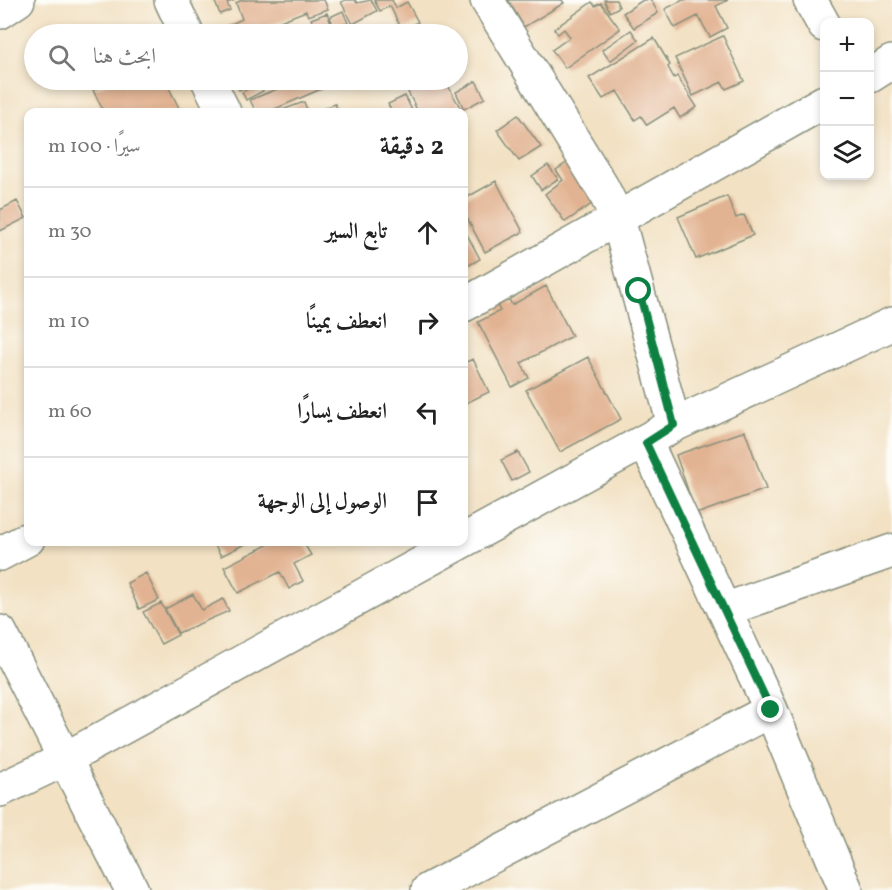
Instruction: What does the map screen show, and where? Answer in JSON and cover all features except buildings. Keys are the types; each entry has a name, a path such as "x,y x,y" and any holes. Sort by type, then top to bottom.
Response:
{"street":[{"path":"0,12 18,0"},
{"path":"171,0 182,24"},
{"path":"487,0 585,159 618,219 674,425"},
{"path":"810,0 821,18"},
{"path":"874,73 892,62"},
{"path":"213,90 222,108"},
{"path":"468,303 820,105"},
{"path":"468,540 646,443 674,425 892,324"},
{"path":"646,443 771,710 846,890"},
{"path":"0,554 24,541"},
{"path":"0,790 65,759 457,546"},
{"path":"724,610 892,551"},
{"path":"0,632 132,890"},
{"path":"428,890 771,710"}],"route":[{"path":"639,291 674,425 646,443 771,710"}]}
